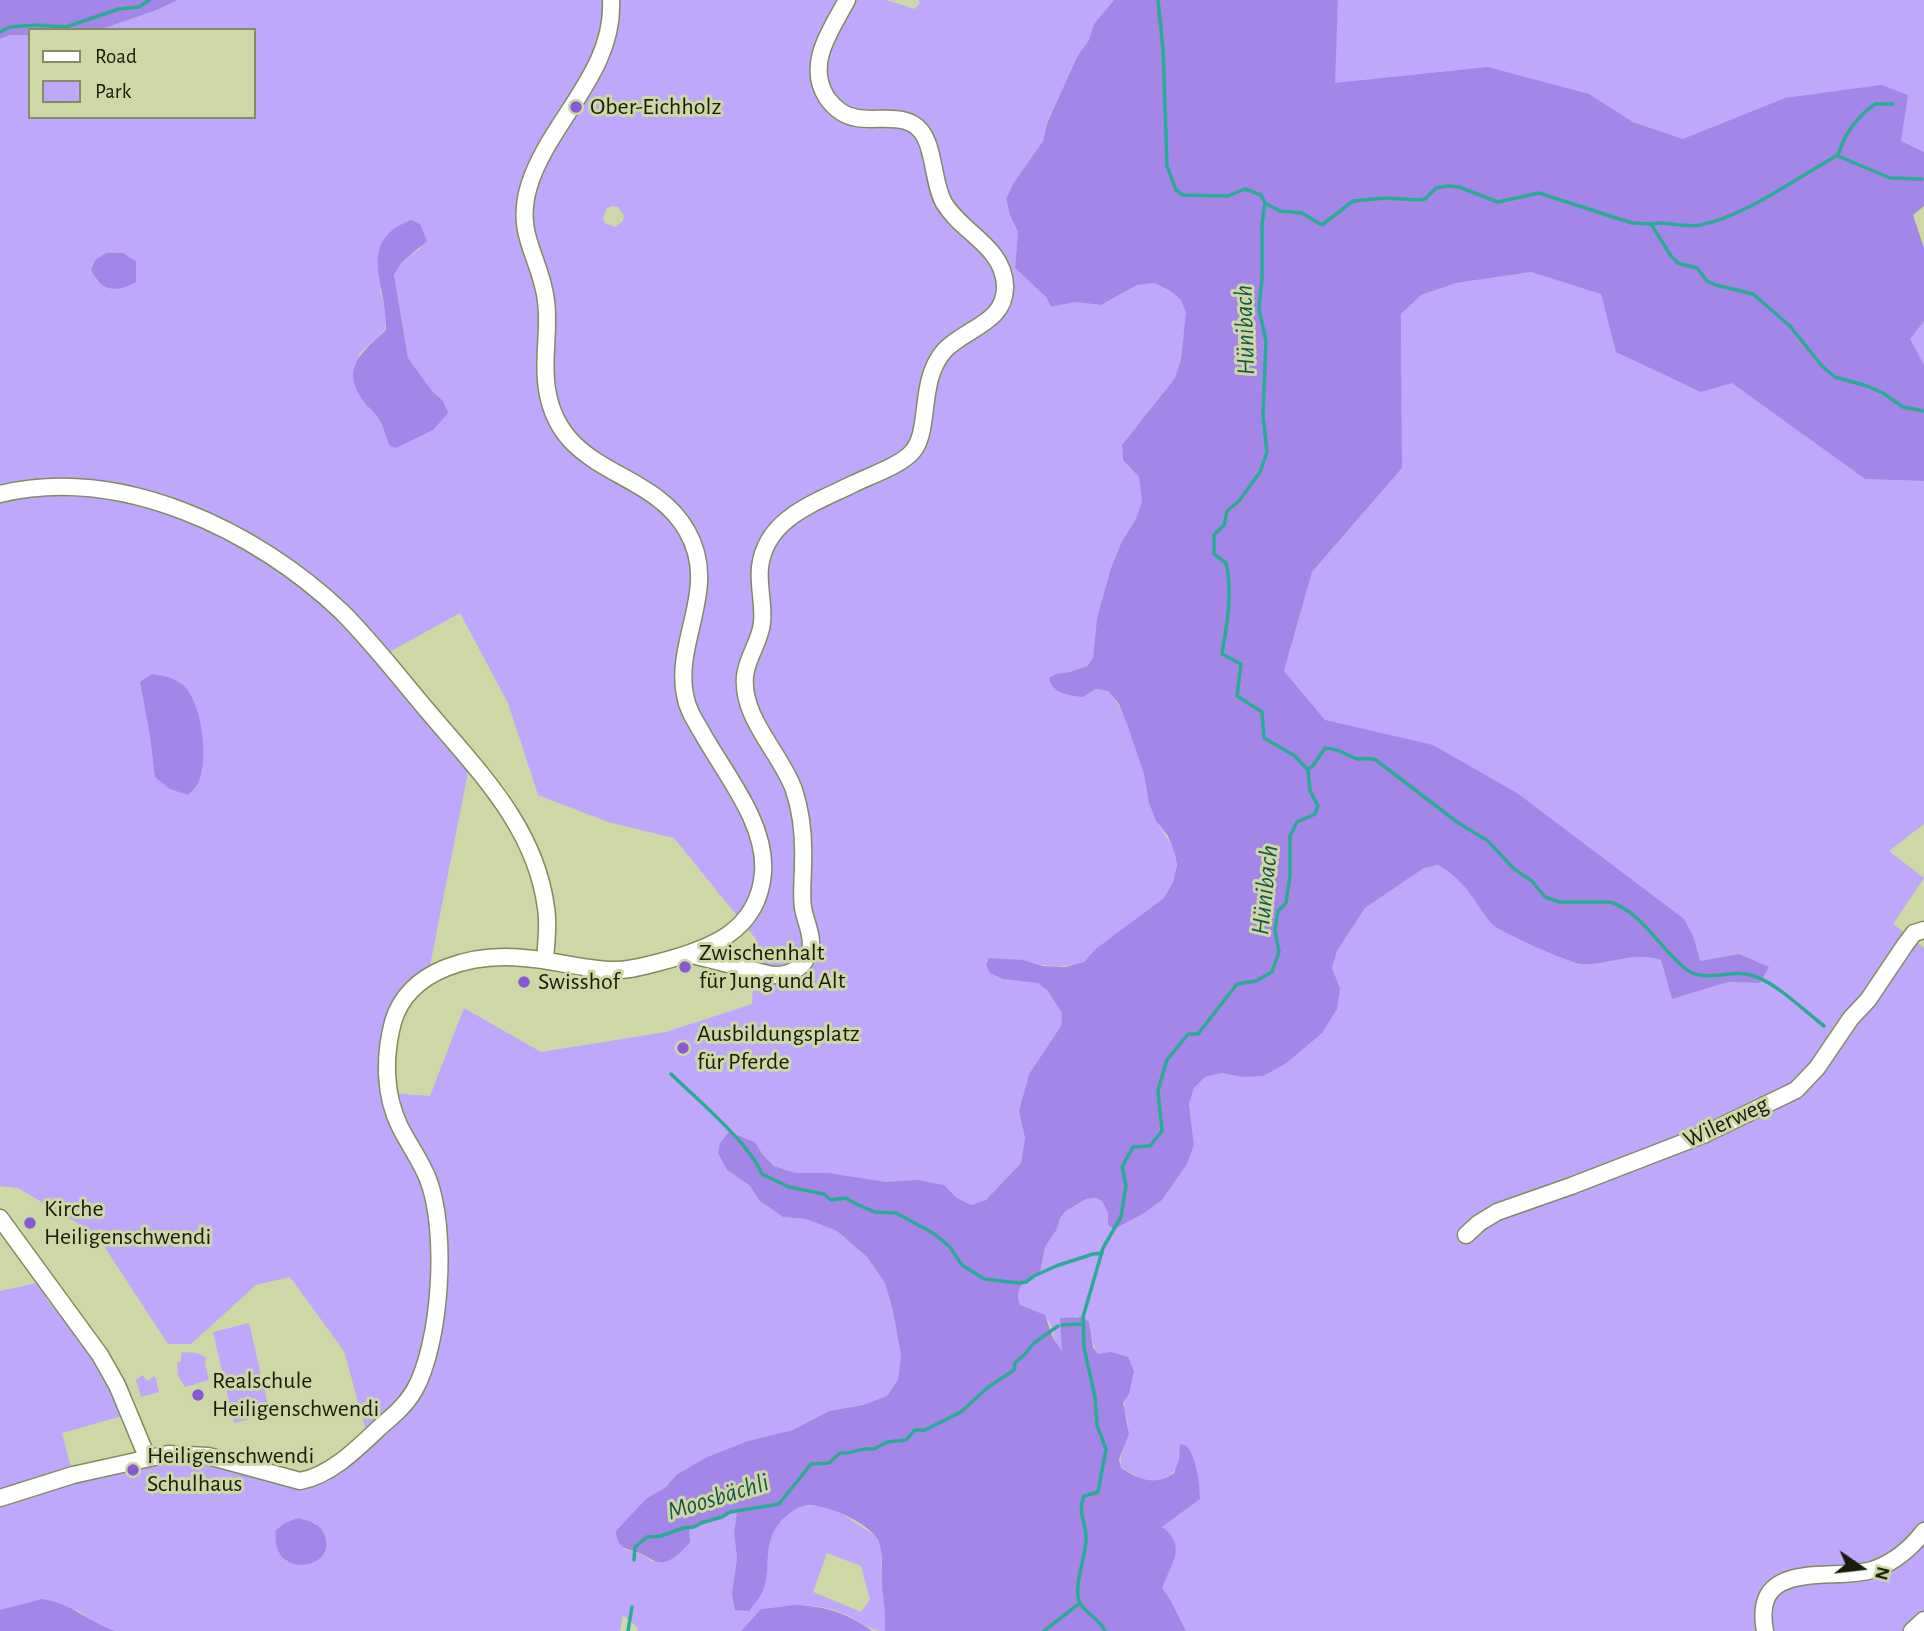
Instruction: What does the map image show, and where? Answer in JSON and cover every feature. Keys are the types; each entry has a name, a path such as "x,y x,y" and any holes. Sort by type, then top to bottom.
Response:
{"street":[{"path":"0,1498 73,1475 168,1454 208,1456 293,1480 313,1479 337,1464 407,1401 425,1366 434,1326 439,1230 436,1206 429,1180 391,1105 387,1064 392,1025 405,996 419,982 440,970 489,958 513,957 626,970 689,954 722,940 739,926 756,899 763,869 761,843 755,826 690,712 684,690 684,668 699,583 696,551 681,522 665,504 577,449 556,420 547,392 545,293 527,244 524,219 526,195 532,177 565,115 603,53 611,24 611,0"},
{"path":"689,954 772,975 793,972 804,962 811,945 803,906 800,815 792,785 757,721 745,684 747,664 762,626 759,581 761,560 773,535 787,518 912,453 919,439 927,388 936,362 953,342 993,317 1000,309 1004,297 1003,274 996,256 958,220 941,196 927,140 922,131 907,121 847,115 840,112 825,94 820,79 819,56 847,0"},
{"path":"0,494 45,487 89,489 137,497 172,508 258,548 284,564 322,595 379,653 517,822 540,875 547,918 545,960"},
{"name":"Wilerweg","path":"1466,1235 1497,1212 1703,1135 1796,1090 1817,1068 1914,933 1924,930"},
{"path":"0,1218 100,1354 117,1385 148,1457"},
{"path":"1765,1631 1763,1615 1767,1599 1772,1590 1784,1580 1803,1575 1849,1574 1873,1569 1897,1557 1924,1531"},
{"path":"1912,1631 1924,1620"}],"green space":[{"path":"178,0 886,0 915,9 920,3 919,0 1114,0 1094,24 1089,40 1077,57 1047,122 1043,141 1013,184 1006,199 1018,232 1015,268 1046,297 1051,307 1075,302 1101,305 1137,285 1154,283 1181,300 1187,313 1181,359 1175,378 1122,445 1123,460 1139,477 1142,501 1136,519 1122,541 1111,568 1097,618 1093,658 1087,666 1056,674 1095,689 1108,691 1121,709 1138,751 1153,815 1175,855 1174,880 1158,905 1100,946 1083,962 1058,966 1023,960 1003,979 1038,982 1047,990 1062,1013 1061,1026 1029,1074 1019,1111 1025,1138 1021,1163 986,1200 971,1205 957,1198 944,1185 918,1181 886,1182 829,1173 795,1173 774,1166 755,1142 729,1132 727,1170 749,1185 760,1201 783,1217 806,1219 837,1231 867,1257 885,1283 901,1355 898,1381 887,1396 863,1405 829,1411 793,1430 748,1441 707,1457 676,1475 666,1487 647,1498 624,1549 644,1555 652,1562 689,1527 737,1511 734,1533 737,1558 732,1594 765,1578 768,1541 778,1524 789,1513 804,1505 822,1506 840,1513 876,1536 881,1549 882,1585 886,1602 885,1631 868,1627 834,1610 803,1606 761,1609 741,1631 637,1631 638,1628 623,1615 620,1631 115,1631 100,1626 77,1610 0,1610 0,1291 46,1281 53,1290 45,1297 70,1329 80,1327 129,1414 62,1433 73,1475 168,1454 300,1481 368,1438 344,1351 290,1277 256,1285 191,1344 168,1344 96,1234 18,1188 0,1186 0,39 10,35 28,35 28,119 256,119 256,28 105,28","holes":["618,207 624,215 623,221 615,227 605,223 603,218 607,208","420,224 421,248 401,263 394,275 408,358 432,391 443,401 388,441 377,415 364,402 359,354 385,330 387,313 380,290","106,253 123,253 136,261 97,282 91,270 95,260","460,613 508,703 538,795 608,822 674,838 756,939 752,1004 666,1032 541,1052 464,1008 430,1096 389,1093 400,1003 428,976 470,762 382,656","313,1522 323,1531 327,1543 315,1562 302,1565 286,1561","827,1553 861,1566 870,1599 861,1612 813,1592"]},
{"path":"1338,0 1924,0 1924,152 1785,98 1684,139 1633,122 1589,94 1334,84"},
{"path":"1531,272 1602,294 1701,392 1732,382 1865,479 1924,481 1924,824 1889,851 1924,878 1893,924 1924,948 1924,1631 1186,1631 1171,1601 1161,1588 1175,1557 1162,1527 1200,1499 1195,1464 1179,1451 1179,1459 1172,1474 1149,1482 1121,1468 1128,1427 1124,1404 1129,1394 1104,1354 1098,1354 1086,1319 1075,1316 1063,1343 1063,1351 1057,1344 1049,1322 1023,1308 1017,1300 1016,1295 1021,1286 1040,1273 1045,1247 1066,1211 1086,1199 1096,1198 1102,1201 1108,1213 1108,1225 1162,1200 1187,1164 1194,1145 1189,1104 1194,1088 1205,1077 1222,1073 1243,1077 1340,988 1332,968 1337,951 1365,908 1424,868 1438,865 1457,878 1498,928 1563,958 1581,964 1640,957 1661,960 1672,999 1728,982 1760,983 1768,967 1739,954 1700,961 1694,938 1432,745 1325,721 1284,671 1312,572 1402,468 1401,314 1421,295 1456,283"},
{"path":"1924,321 1924,365 1909,339"},
{"path":"249,1323 270,1414 234,1423 213,1332"},
{"path":"183,1352 206,1357 209,1380 185,1387 178,1376 177,1363 181,1361"},
{"path":"143,1375 147,1381 155,1376 159,1392 141,1397 136,1380"}],"shaded area":[{"path":"0,0 178,0 105,28 28,28 28,35 10,35 0,39"},
{"path":"1114,0 1338,0 1335,83 1488,67 1589,94 1633,122 1683,139 1785,98 1881,85 1908,95 1901,141 1924,152 1924,206 1913,215 1924,248 1924,321 1910,339 1924,365 1924,481 1865,479 1732,383 1701,392 1616,352 1601,294 1531,272 1456,283 1421,295 1401,314 1402,468 1312,572 1284,671 1325,720 1433,745 1517,793 1684,919 1694,938 1700,961 1739,954 1769,967 1760,983 1728,982 1672,999 1661,960 1640,957 1581,964 1563,958 1497,928 1469,892 1448,871 1438,865 1424,868 1365,908 1337,951 1332,968 1340,988 1337,1009 1322,1033 1285,1064 1263,1076 1243,1077 1222,1073 1205,1077 1194,1088 1189,1104 1194,1145 1187,1164 1162,1200 1114,1229 1108,1225 1108,1213 1102,1201 1096,1198 1086,1199 1066,1211 1045,1247 1040,1273 1025,1281 1019,1289 1020,1305 1045,1315 1053,1338 1062,1351 1060,1318 1083,1317 1089,1322 1093,1347 1098,1354 1111,1352 1128,1357 1134,1371 1129,1394 1123,1403 1129,1434 1119,1459 1121,1468 1140,1478 1160,1480 1174,1473 1180,1444 1187,1446 1193,1458 1200,1499 1162,1527 1170,1534 1176,1548 1173,1563 1162,1588 1186,1631 885,1631 882,1556 878,1540 866,1527 844,1515 811,1505 797,1509 781,1521 771,1539 762,1593 749,1611 735,1610 732,1594 737,1558 734,1533 737,1511 689,1527 690,1542 677,1555 664,1562 624,1548 616,1531 647,1498 666,1487 676,1475 707,1457 748,1441 793,1430 829,1411 863,1405 887,1396 898,1380 901,1355 885,1283 867,1257 837,1231 806,1219 783,1217 760,1201 749,1185 727,1170 718,1153 720,1143 729,1132 755,1142 774,1166 795,1173 829,1173 886,1182 918,1180 944,1185 957,1198 971,1205 986,1200 1021,1163 1025,1138 1019,1111 1029,1074 1061,1026 1062,1013 1047,990 1038,983 1003,979 990,973 986,965 989,958 1065,967 1084,962 1097,948 1164,898 1173,882 1177,865 1175,854 1149,803 1144,774 1119,704 1108,691 1095,689 1083,697 1062,693 1057,691 1049,678 1087,666 1093,658 1097,618 1111,568 1122,541 1136,519 1142,501 1139,477 1123,460 1122,445 1175,378 1181,359 1186,313 1181,300 1154,283 1137,285 1101,305 1075,302 1051,307 1046,297 1015,268 1018,232 1006,199 1013,184 1043,141 1047,123 1077,57 1089,40 1094,24"},
{"path":"411,220 420,224 427,241 401,263 394,275 408,358 432,391 443,401 448,413 433,430 396,448 390,446 376,414 357,391 354,371 362,354 386,330 378,253 383,240 393,229"},
{"path":"106,253 123,253 136,261 136,282 116,289 100,283 91,270 95,260"},
{"path":"152,674 171,678 186,688 192,696 200,720 203,762 198,783 188,795 170,789 155,777 140,682"},
{"path":"298,1518 318,1526 325,1536 326,1548 321,1557 313,1563 292,1563 282,1557 277,1546 276,1530"},
{"path":"42,1599 62,1604 115,1631 0,1631 0,1610"},
{"path":"795,1605 836,1612 854,1619 872,1631 741,1631 761,1609"}],"waterway":[{"path":"0,32 10,27 66,27 119,9 139,7 149,0"},
{"name":"Hünibach","path":"1105,1631 1083,1607 1078,1597 1086,1538 1082,1502 1084,1496 1098,1492 1106,1449 1097,1425 1095,1397 1084,1347 1083,1317 1103,1248 1121,1217 1126,1185 1122,1167 1133,1147 1150,1146 1162,1131 1158,1090 1167,1060 1188,1034 1198,1034 1237,984 1256,981 1272,972 1279,952 1275,930 1278,911 1286,903 1290,875 1290,836 1297,822 1315,814 1318,806 1310,791 1308,770 1295,756 1264,738 1262,712 1237,696 1241,664 1222,654 1229,586 1226,563 1214,554 1214,535 1224,525 1227,511 1239,501 1260,472 1267,452 1263,416 1266,341 1259,309 1265,203 1261,195 1245,189 1228,196 1183,195 1176,190 1167,166 1163,49 1158,0"},
{"path":"1651,224 1700,225 1735,214 1838,155 1844,140 1862,115 1875,104 1893,104"},
{"path":"1838,156 1890,178 1922,179"},
{"path":"1265,203 1280,211 1302,213 1322,225 1353,201 1386,198 1419,200 1425,199 1436,188 1448,186 1459,187 1498,202 1539,193 1632,223 1651,224 1678,263 1697,268 1707,281 1716,285 1753,294 1790,326 1822,366 1835,377 1883,393 1903,407 1924,411"},
{"path":"1307,769 1312,767 1325,748 1358,759 1376,760 1457,822 1488,841 1514,869 1532,881 1545,897 1559,902 1610,902 1621,907 1641,922 1686,969 1710,976 1754,976 1781,991 1824,1026"},
{"path":"671,1074 735,1136 762,1174 789,1187 824,1194 831,1200 846,1198 875,1212 896,1213 933,1233 949,1246 962,1265 984,1279 1026,1282 1056,1266 1102,1253"},
{"name":"Moosbächli","path":"1062,1325 1083,1324"},
{"name":"Moosbächli","path":"634,1560 635,1547 647,1537 694,1527 730,1512 779,1504 811,1464 829,1463 840,1453 874,1449 887,1442 906,1440 915,1430 925,1430 961,1412 987,1388 1014,1370 1015,1363 1034,1343 1058,1326"},
{"path":"1044,1631 1080,1603"},
{"name":"Moosbächli","path":"628,1631 632,1607"}],"place":[{"name":"Ober-Eichholz","path":"576,107"},
{"name":"Zwischenhalt für Jung und Alt","path":"685,967"},
{"name":"Swisshof","path":"524,982"},
{"name":"Ausbildungsplatz für Pferde","path":"683,1048"},
{"name":"Kirche Heiligenschwendi","path":"30,1223"},
{"name":"Realschule Heiligenschwendi","path":"198,1395"},
{"name":"Heiligenschwendi Schulhaus","path":"133,1470"}]}
